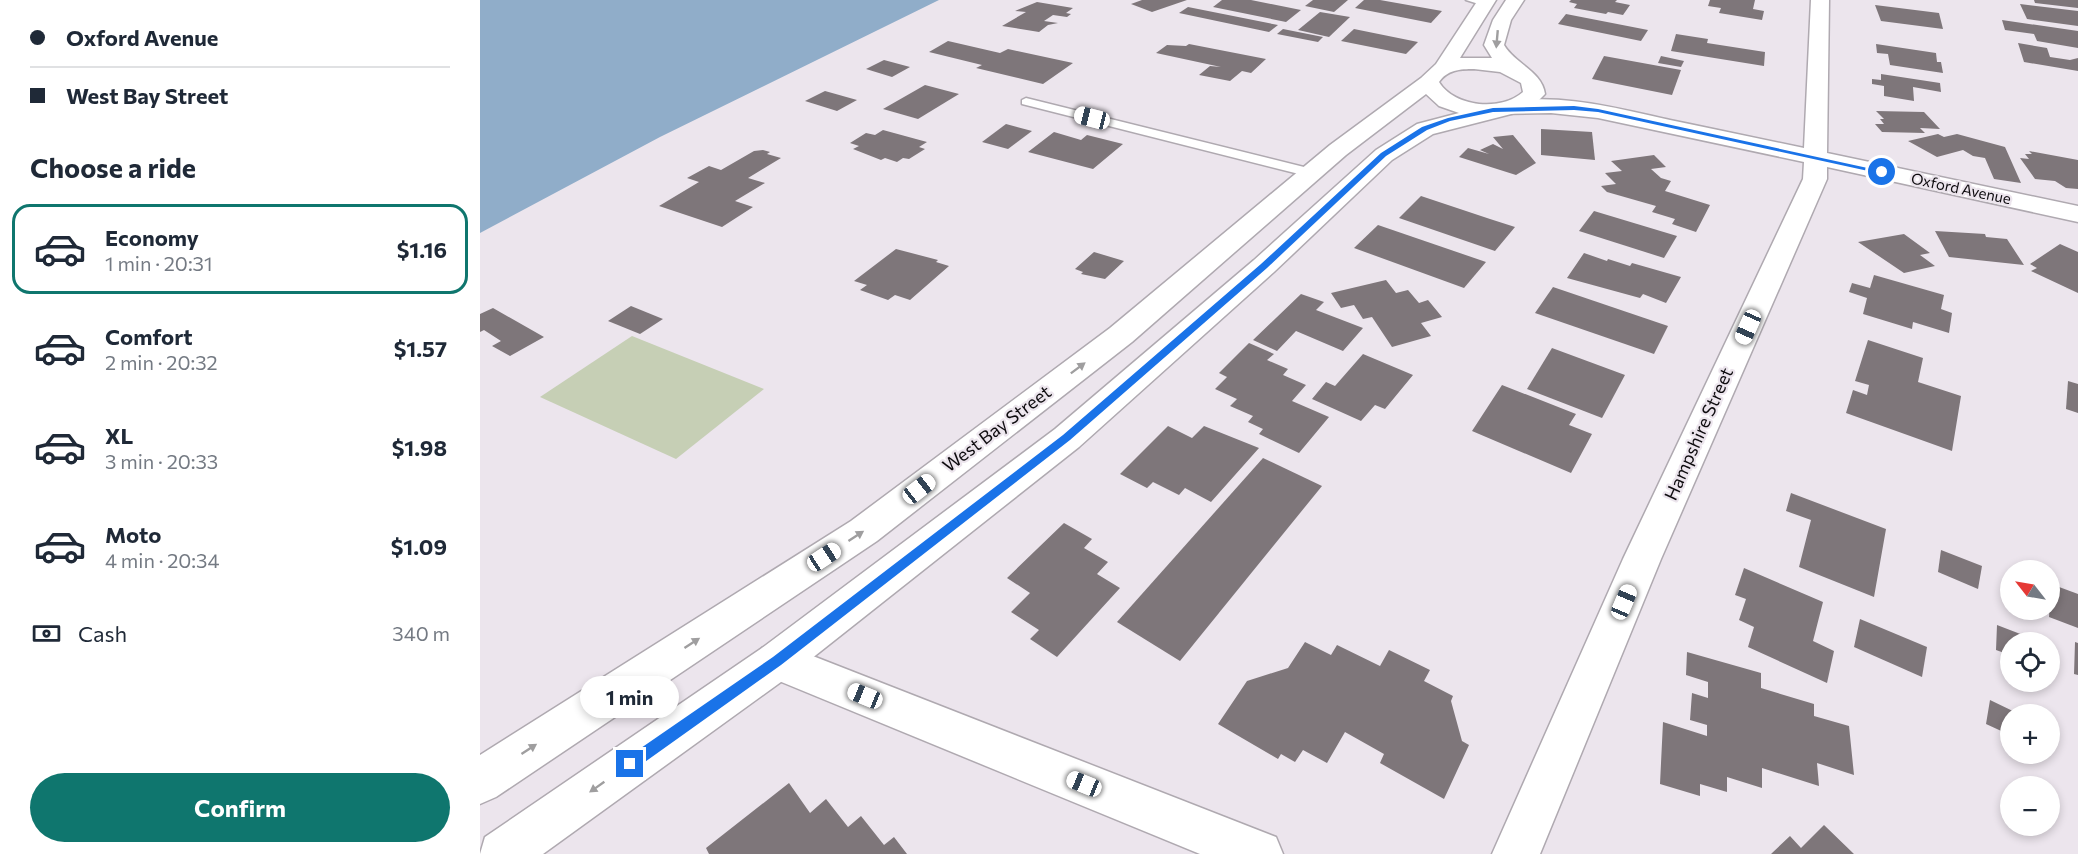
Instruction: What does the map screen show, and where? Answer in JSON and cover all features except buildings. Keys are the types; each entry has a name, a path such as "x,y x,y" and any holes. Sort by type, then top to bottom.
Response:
{"main road":[{"path":"502,854 777,661 1067,438 1264,266 1384,155 1410,136 1437,123 1522,104 1532,97 1534,88 1525,75 1502,59 1494,45 1499,26 1515,0"},
{"name":"Hampshire Street","path":"1516,854 1642,560 1815,179 1820,0"},
{"name":"West Bay Street","path":"480,781 864,531 1121,335 1311,173 1436,75 1481,1"},
{"path":"1499,109 1452,103 1437,95 1436,75 1479,63 1503,66 1525,75"},
{"name":"Oxford Avenue","path":"1525,75 1558,96 1598,111"},
{"name":"Oxford Avenue","path":"1499,109 1551,107 1598,111 2078,214"},
{"path":"777,661 1259,854"}],"lane":[{"path":"1026,102 1311,173"}],"green space":[{"path":"632,336 764,389 676,459 540,397"}],"water":[{"path":"480,0 939,0 660,137 480,233"}],"route":[{"path":"630,764 777,661 1067,438 1264,266 1384,155 1410,136 1437,123 1493,110 1528,107 1574,108 1598,111 1882,172"}]}
